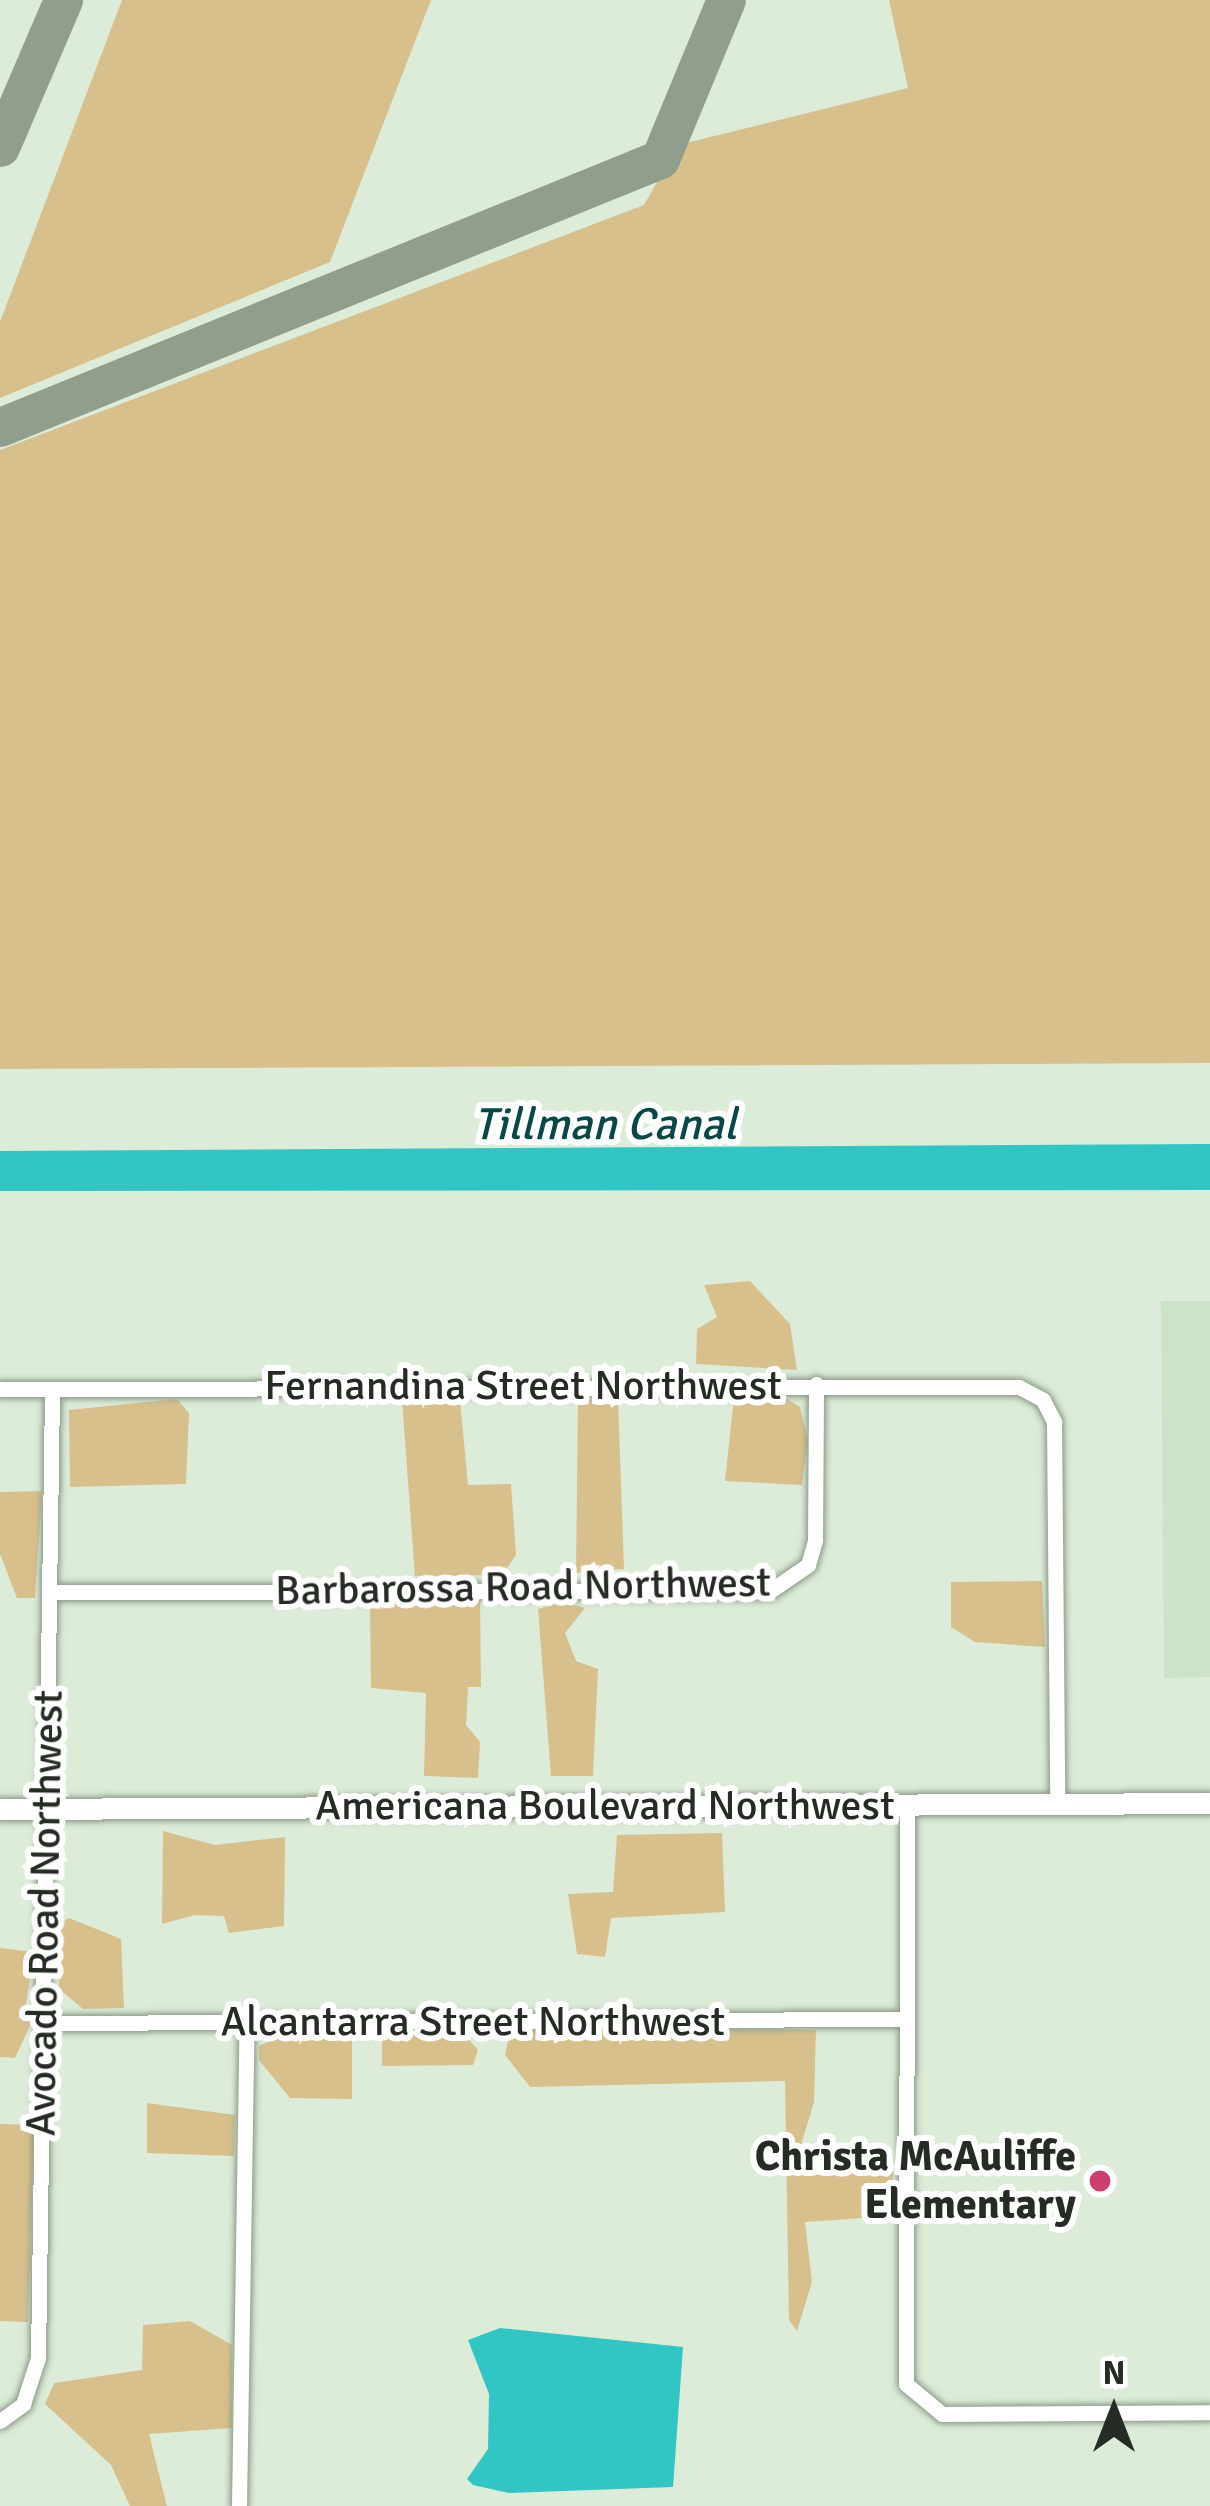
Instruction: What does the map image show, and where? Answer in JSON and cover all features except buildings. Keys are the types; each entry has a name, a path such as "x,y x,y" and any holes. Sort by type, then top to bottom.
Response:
{"street":[{"name":"Barbarossa Road Northwest","path":"50,1592 770,1591 808,1565 815,1540 816,1384"},
{"name":"Fernandina Street Northwest","path":"0,1389 994,1384 1043,1400 1054,1422 1057,1803"},
{"name":"Avocado Road Northwest","path":"0,2421 23,2404 38,2358 52,1389"},
{"name":"Americana Boulevard Northwest","path":"0,1809 1210,1803"},
{"path":"907,1804 901,2360 918,2403 942,2414 1210,2413"},
{"name":"Alcantarra Street Northwest","path":"42,2024 905,2019"},
{"path":"239,2506 247,2023"}],"shaded area":[{"path":"122,0 431,0 330,262 0,398 0,322"},
{"path":"889,0 1210,0 1210,1063 0,1069 0,450 644,205 678,145 908,88"},
{"path":"750,1281 790,1324 797,1370 696,1364 697,1329 717,1317 704,1285"},
{"path":"1161,1301 1210,1301 1210,1677 1164,1678"},
{"path":"734,1397 784,1397 800,1407 808,1440 802,1485 725,1481"},
{"path":"177,1399 189,1413 186,1484 70,1487 69,1410"},
{"path":"578,1399 618,1400 624,1569 576,1573"},
{"path":"402,1400 460,1400 468,1485 511,1484 516,1555 502,1575 415,1576"},
{"path":"42,1491 35,1598 17,1598 0,1554 0,1492"},
{"path":"1042,1581 1045,1647 975,1642 951,1627 951,1582"},
{"path":"410,1599 480,1600 481,1687 468,1687 466,1725 480,1742 478,1778 424,1776 426,1693 371,1688 370,1607"},
{"path":"564,1602 585,1608 565,1633 576,1661 598,1669 593,1776 551,1776 538,1609"},
{"path":"163,1831 215,1845 285,1837 284,1926 229,1933 224,1916 195,1915 162,1924"},
{"path":"722,1833 725,1912 611,1918 605,1957 577,1954 568,1894 613,1892 617,1835"},
{"path":"69,1918 121,1939 124,2008 83,2009 59,1989 58,1924"},
{"path":"0,1948 34,1952 26,2005 34,2017 15,2058 0,2057"},
{"path":"511,2028 816,2030 814,2102 797,2158 893,2167 892,2216 805,2222 812,2282 797,2331 789,2320 785,2081 530,2087 505,2055"},
{"path":"392,2032 463,2033 478,2050 473,2065 382,2066 382,2037"},
{"path":"352,2036 352,2099 290,2098 259,2060 259,2046 276,2038"},
{"path":"147,2103 235,2115 234,2156 147,2153"},
{"path":"0,2124 34,2125 28,2322 0,2321"},
{"path":"190,2321 232,2345 232,2428 149,2434 167,2506 130,2506 111,2465 45,2404 54,2383 142,2370 143,2325"}],"water":[{"path":"1210,1144 1210,1190 0,1191 0,1151"},
{"path":"500,2328 683,2347 673,2487 509,2493 473,2485 467,2479 488,2449 489,2394 468,2340"}],"taxiway":[{"path":"0,147 63,0"},
{"path":"0,427 660,159 726,0"}],"place":[{"name":"Christa McAuliffe Elementary","path":"1100,2181"}],"water label":[{"name":"Tillman Canal","path":"605,1125"}]}
